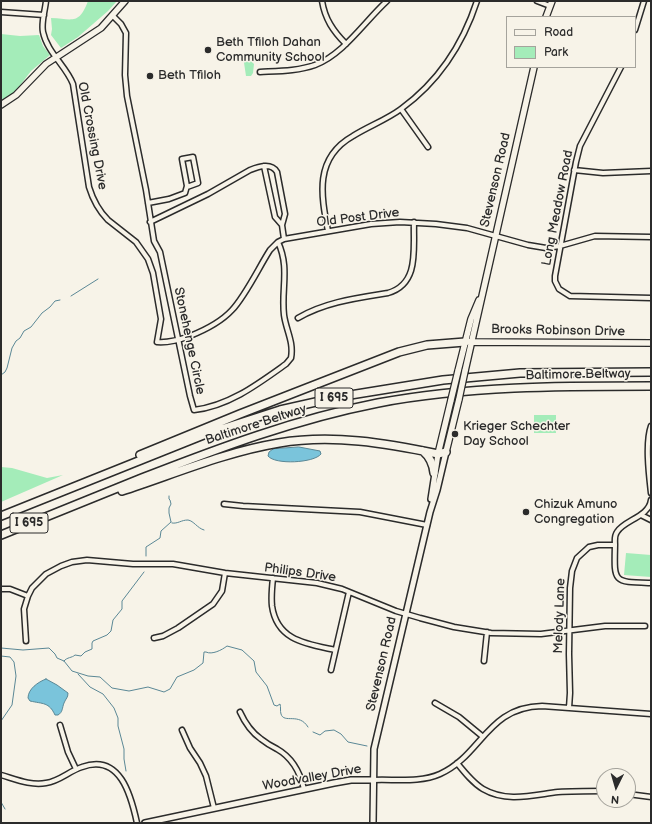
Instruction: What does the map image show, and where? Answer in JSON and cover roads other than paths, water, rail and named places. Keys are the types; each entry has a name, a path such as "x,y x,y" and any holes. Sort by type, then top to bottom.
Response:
{"highway":[{"path":"33,503 41,497 167,444 380,359 427,345 468,342"},
{"name":"Baltimore Beltway","path":"1,516 206,434 280,410 338,397 443,380 512,374 651,372"},
{"name":"Baltimore Beltway","path":"1,535 210,451 313,419 378,403 472,390 521,387 651,386"},
{"path":"57,512 201,464 279,443 316,440 353,440 389,444 438,454 446,452"},
{"path":"422,451 430,458 433,464 434,473"}],"main road":[{"path":"1,105 12,98 41,68 98,30 113,16 125,1"},
{"path":"546,16 551,3"},
{"name":"Stevenson Road","path":"446,452 465,370 471,318 481,298 534,68"},
{"name":"Stevenson Road","path":"438,454 458,371 468,342"},
{"name":"Brooks Robinson Drive","path":"468,342 651,343"}],"street":[{"name":"Old Crossing Drive","path":"46,1 44,34 47,43 67,72 73,84 90,187 94,202 108,220 141,248 151,265 161,318 157,342"},
{"path":"322,1 328,22 346,44"},
{"path":"260,72 301,69 316,65 328,59 346,44 387,1"},
{"path":"328,231 322,197 322,188 324,173 330,159 347,139 378,123 401,108 426,88 447,63 466,31 477,1"},
{"path":"537,1 551,3"},
{"path":"636,27 644,1"},
{"path":"1,12 44,15"},
{"name":"Stonehenge Circle","path":"113,16 121,24 126,33 126,86 148,203 150,222 154,241 160,252 194,410 208,408 239,395 289,362 292,347 284,316 285,266 284,257 278,242"},
{"name":"Long Meadow Road","path":"620,68 580,146 554,276 559,289 566,295 575,297 651,298"},
{"path":"401,108 428,147"},
{"path":"148,203 168,199 184,193 187,187 182,159 193,157 198,183 187,187"},
{"path":"150,222 208,194 243,173 264,166 271,166 277,172 285,214 282,225 284,239"},
{"path":"264,166 275,217 278,223 282,225"},
{"path":"574,170 594,173 651,171"},
{"path":"298,318 325,305 344,300 388,293 403,286 409,277 413,266 414,222"},
{"name":"Old Post Drive","path":"157,342 166,343 178,340 208,328 221,320 232,310 242,297 270,250 278,242 284,239 371,224 414,222 459,227 537,247 560,246 595,236 651,237"},
{"path":"651,426 649,431 649,453 651,493"},
{"name":"Stevenson Road","path":"373,823 374,749 405,614 446,452"},
{"name":"Stevenson Road","path":"430,512 434,473 438,454"},
{"path":"651,500 648,508 618,531 615,536 614,569 620,580 628,582 651,583"},
{"path":"224,504 360,512 427,525"},
{"path":"640,515 651,520"},
{"name":"Melody Lane","path":"569,708 569,632 572,571 577,558 585,550 594,545 615,545"},
{"name":"Philips Drive","path":"26,641 24,609 32,588 46,574 66,564 79,561 140,565 173,564 225,573 317,583 349,592 405,614 454,627 487,632 531,635 569,632 605,626 645,626"},
{"path":"154,638 163,636 178,628 213,604 222,591 225,573"},
{"path":"273,578 272,605 276,619 282,629 297,641 335,650"},
{"path":"1,589 10,589 28,596"},
{"path":"331,670 349,592"},
{"path":"484,662 487,632"},
{"path":"435,703 459,717 482,736"},
{"name":"Woodvalley Drive","path":"145,823 343,782 428,778 440,774 458,764 482,736 499,720 520,709 535,706 651,714"},
{"path":"240,712 246,724 255,734 283,753 290,760 299,773 304,789"},
{"path":"60,724 68,752 76,769"},
{"path":"182,730 190,748 200,763 206,776 214,808"},
{"path":"458,764 476,784 499,796 522,797 570,791 596,791"},
{"path":"1,775 40,784 53,782 76,769 89,765 98,765 108,768 119,775 127,788 131,797 137,823"},
{"path":"636,795 651,797"}],"water":[{"path":"299,447 320,451 321,454 311,459 294,462 278,461 268,456 269,452 273,449"},
{"path":"46,679 68,693 62,711 58,715 55,715 48,706 42,703 30,701 28,698 28,695 34,686"}],"waterway":[{"path":"71,296 98,279"},
{"path":"1,375 7,368 12,348 16,341 20,338 24,331 31,327 42,313 55,301 60,300"},
{"path":"169,496 171,504 169,508 171,522"},
{"path":"172,523 188,520 204,530"},
{"path":"146,556 146,547 160,538 161,531 171,522"},
{"path":"64,661 75,655 81,656 85,652 92,649 93,641 107,635 111,631 113,620 122,609 122,601 144,572"},
{"path":"1,648 23,650 49,648 57,658 64,661 72,671 88,676 100,677 112,688 129,691 148,687 164,692 170,689 177,677 194,670 203,663 204,652 214,652 227,646 242,650 254,661 256,672 267,686 274,705 277,706 280,704 283,717 300,720 308,727"},
{"path":"1,656 10,657 14,662 16,676 12,705 1,721"},
{"path":"78,674 90,687 103,694 114,708 118,718 118,726 124,749 126,771"},
{"path":"313,732 320,735 325,731 334,730 341,734 348,742 367,746"},
{"path":"1,802 5,809"}],"place":[{"name":"Beth Tfiloh Dahan Community School","path":"208,50"},
{"name":"Beth Tfiloh","path":"150,76"},
{"name":"Krieger Schechter Day School","path":"455,434"},
{"name":"Chizuk Amuno Congregation","path":"526,512"}]}
